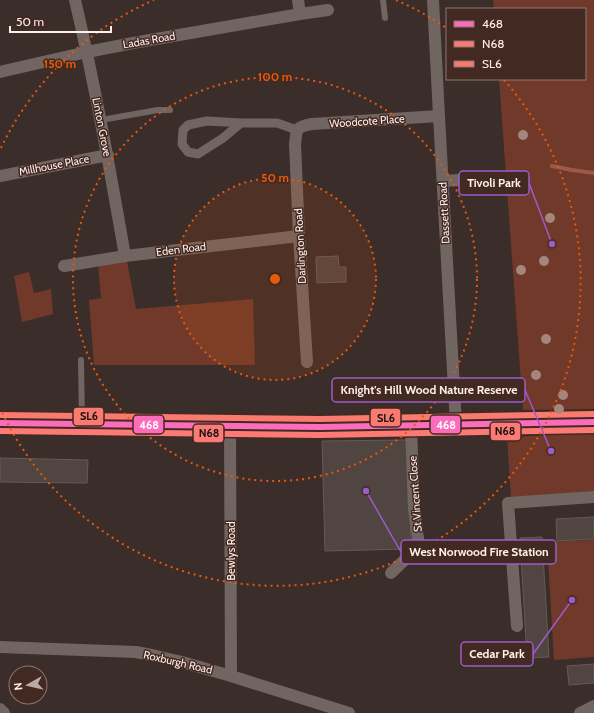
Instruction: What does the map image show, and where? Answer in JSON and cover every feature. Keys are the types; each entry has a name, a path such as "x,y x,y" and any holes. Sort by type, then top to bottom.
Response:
{"main road":[{"path":"0,423 320,427 594,422"}],"street":[{"name":"Linton Grove","path":"75,0 108,155 125,256"},
{"path":"298,0 300,14"},
{"name":"Dassett Road","path":"433,0 456,425"},
{"name":"Ladas Road","path":"0,72 133,43 328,10"},
{"name":"Woodcote Place","path":"297,130 301,126 312,124 439,116"},
{"path":"241,123 223,138 198,154 188,152 182,144 183,130 188,125 207,121 277,123 297,130"},
{"name":"Darlington Road","path":"297,130 295,144 307,362"},
{"name":"Millhouse Place","path":"0,176 108,155"},
{"path":"443,181 492,178"},
{"name":"Eden Road","path":"64,266 125,256 299,236"},
{"name":"Bewlys Road","path":"230,425 231,676"},
{"name":"St Vincent Close","path":"391,573 419,546 414,509 411,426"},
{"path":"517,626 508,503 594,497"},
{"name":"Roxburgh Road","path":"0,647 136,652 182,662 231,676 349,713"},
{"path":"580,713 594,706"},
{"path":"0,709 4,713"}],"lane":[{"path":"383,0 385,18"},
{"path":"101,120 158,110 170,110"},
{"path":"81,360 82,424"}],"shaded area":[{"path":"493,0 594,0 594,409 523,410 499,80 586,80 586,8 494,8"},
{"path":"127,261 136,309 253,299 255,365 94,365 89,300 101,298 98,264"},
{"path":"29,272 34,293 51,289 53,314 22,322 14,276"},
{"path":"594,433 594,491 511,498 507,437"},
{"path":"594,540 594,657 554,660 547,542"}],"building":[{"path":"338,256 339,267 346,267 346,282 317,283 316,257"},
{"path":"407,440 411,541 406,549 325,551 322,441"},
{"path":"0,458 88,460 87,483 0,482"},
{"path":"594,517 594,539 557,541 556,519"},
{"path":"542,537 549,657 527,658 520,538"},
{"path":"594,664 594,683 569,685 567,666"}],"waterway":[{"path":"552,166 594,173"}],"transit line":[{"name":"SL6","path":"0,415 320,419 594,414"},
{"name":"468","path":"0,423 320,427 594,422"},
{"name":"N68","path":"0,431 320,435 594,430"}],"place":[{"name":"Tivoli Park","path":"552,244"},
{"name":"Knight's Hill Wood Nature Reserve","path":"551,451"},
{"name":"West Norwood Fire Station","path":"366,491"},
{"name":"Cedar Park","path":"572,600"}]}
